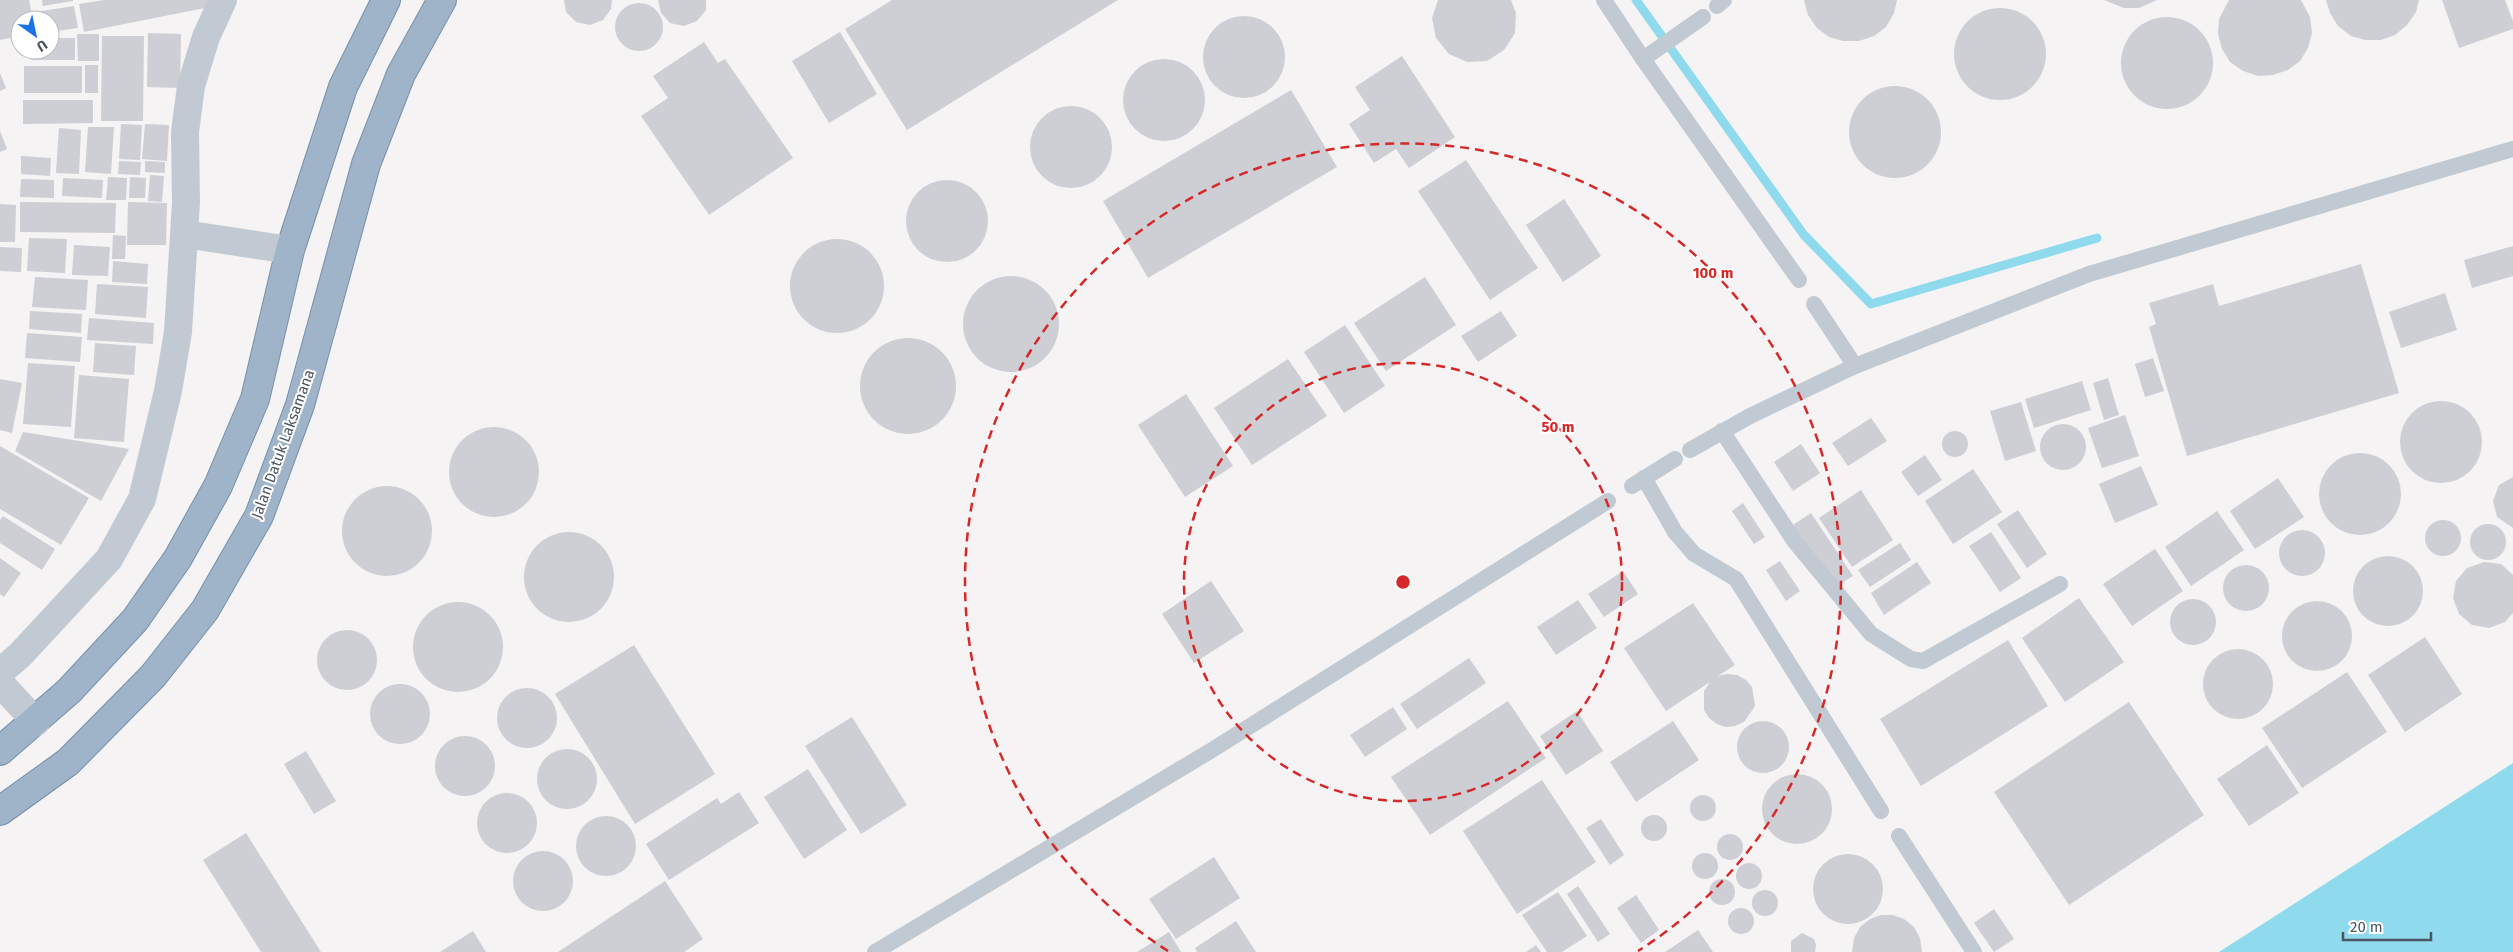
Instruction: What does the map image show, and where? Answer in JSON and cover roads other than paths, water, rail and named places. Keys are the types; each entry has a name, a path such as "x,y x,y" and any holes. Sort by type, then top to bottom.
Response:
{"highway":[{"path":"0,751 36,722 69,691 135,620 178,558 218,486 255,399 290,250 343,87 386,0"},
{"name":"Jalan Datuk Laksamana","path":"0,811 68,762 153,676 205,610 259,516 300,405 366,164 401,74 442,0"}],"street":[{"path":"0,672 20,655 109,559 142,498 168,391 178,332 184,234 185,132 191,86 206,37 223,0"},
{"path":"184,234 290,250"},
{"path":"0,683 36,722"}],"lane":[{"path":"1604,0 1649,55 1799,280"},
{"path":"1649,55 1703,16"},
{"path":"1690,450 1722,431 1855,366 2089,274 2513,149"},
{"path":"1814,304 1855,366"},
{"path":"1722,431 1795,542 1871,634 1911,659 1923,661 2060,584"},
{"path":"1675,459 1638,482 1694,554 1736,578 1881,811"},
{"path":"875,952 1212,750 1608,501"},
{"path":"1899,836 1974,952"}],"water":[{"path":"2513,763 2513,952 2219,952"}],"waterway":[{"path":"1636,0 1804,235 1871,304 2097,238"}]}
